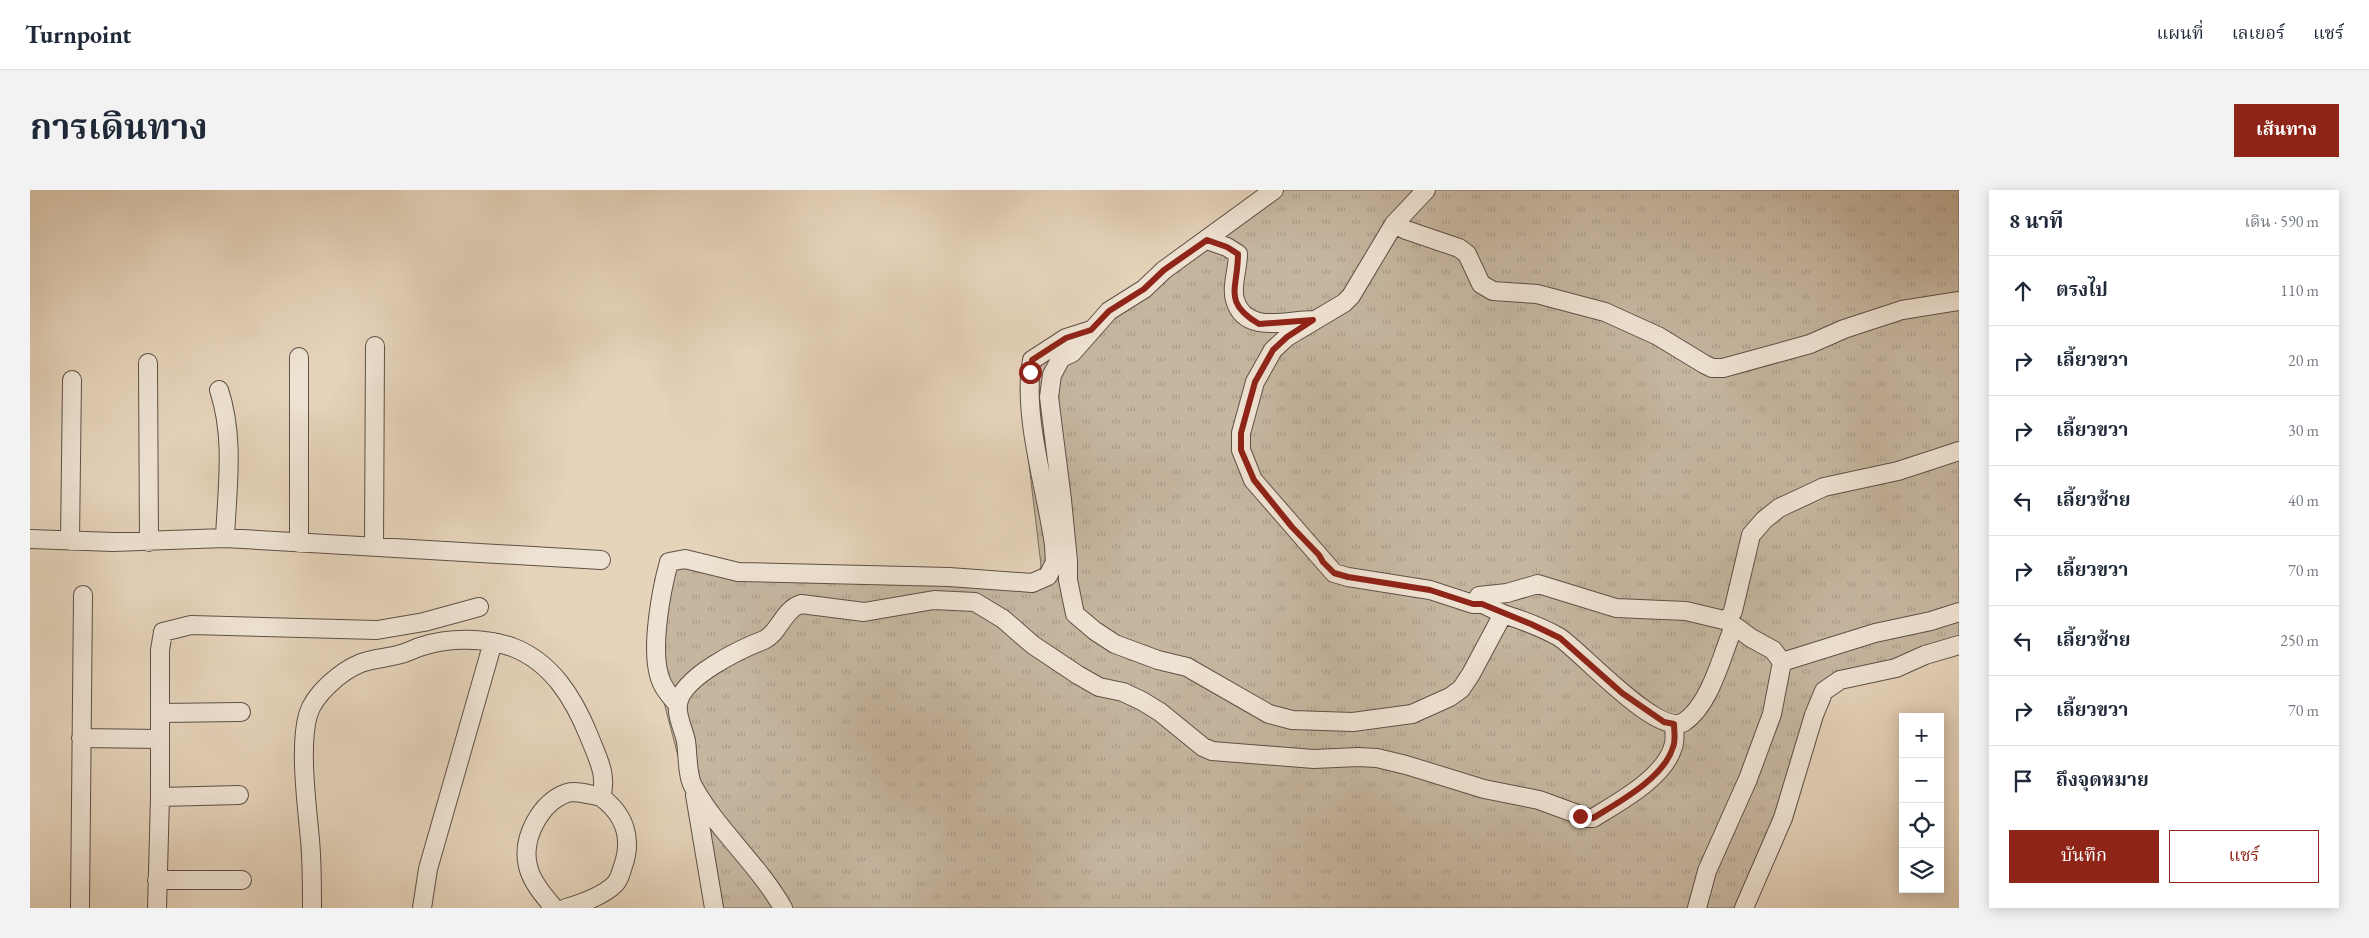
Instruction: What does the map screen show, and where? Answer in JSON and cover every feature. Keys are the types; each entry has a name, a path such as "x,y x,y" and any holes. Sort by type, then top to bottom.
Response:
{"street":[{"path":"1274,190 1164,270 1144,289 1109,311 1072,353 1061,358 1052,375 1049,397 1063,508 1068,580 1075,614 1095,631 1115,644 1158,660 1187,667 1269,714 1292,720 1353,722 1412,714 1450,697 1461,689 1471,674 1503,614"},
{"path":"1426,190 1394,224 1351,296 1344,304 1313,320 1287,337 1273,350 1255,382 1241,433 1241,450 1254,480 1292,527 1334,573 1348,573 1430,590 1473,604 1528,585 1538,584 1616,608 1686,611 1731,623 1773,650 1782,662 1772,714 1748,779 1707,871 1697,908"},
{"path":"1394,224 1459,248 1467,254 1481,284 1493,291 1537,294 1605,312 1658,336 1712,368 1723,368 1793,349 1902,310 1959,301"},
{"path":"1207,240 1227,247 1238,254 1234,299 1239,309 1249,318 1259,324 1313,320"},
{"path":"714,908 694,786 678,705 667,692 659,674 659,618 669,562 685,559 738,572 950,577 1032,583 1048,576 1055,562 1054,544 1030,392 1032,360 1066,338 1091,330"},
{"path":"374,547 376,346"},
{"path":"299,357 299,543"},
{"path":"148,363 149,542"},
{"path":"70,541 72,380"},
{"path":"219,390 229,440 226,538"},
{"path":"1481,600 1503,614 1531,624 1560,638 1622,693 1664,722 1674,724 1684,722 1705,697 1713,683 1731,623 1750,535 1764,520 1779,508 1824,487 1898,471 1959,451"},
{"path":"30,539 149,542 226,538 600,560"},
{"path":"80,908 83,595"},
{"path":"678,705 685,689 715,665 745,646 767,638 793,606 801,604 864,612 934,600 975,602 988,608 1033,645 1078,676 1099,687 1123,692 1142,701 1160,712 1203,747 1212,751 1314,760 1358,757 1376,758 1484,788 1540,800 1588,818 1593,818 1651,778 1670,755 1674,746 1674,724"},
{"path":"157,908 160,797 160,650 163,632 192,626 376,630 424,622 479,607"},
{"path":"1782,662 1875,633 1930,621 1959,612"},
{"path":"312,908 310,842 305,782 305,746 308,716 316,698 343,674 360,663 400,655 424,645 454,640 493,642 523,653 545,667 563,684 600,764 605,786 601,797"},
{"path":"422,908 428,869 493,642"},
{"path":"1744,908 1783,818 1811,723 1824,691 1840,680 1896,668 1926,655 1959,645"},
{"path":"160,713 241,712"},
{"path":"81,738 160,739"},
{"path":"694,786 725,834 762,875 783,908"},
{"path":"554,908 543,894 528,868 526,857 534,823 546,806 568,793 601,797 614,808 623,822 627,843 626,858 620,877 615,884 603,893 566,908"},
{"path":"160,797 239,795"},
{"path":"157,880 242,880"}],"green space":[{"path":"1270,190 1959,190 1959,642 1827,686 1772,828 1736,908 712,908 696,825 649,645 655,579 662,566 1038,575 1041,565 1020,389 1023,370 1033,356 1133,293"}],"route":[{"path":"1030,372 1032,360 1066,338 1091,330 1109,311 1144,289 1164,270 1207,240 1227,247 1238,254 1234,299 1239,309 1249,318 1259,324 1313,320 1287,337 1273,350 1255,382 1241,433 1241,450 1254,480 1323,562 1334,573 1430,590 1473,604 1482,604 1497,609 1503,614 1531,624 1560,638 1622,693 1664,722 1674,724 1674,746 1670,755 1651,778 1593,818 1580,816"}]}
